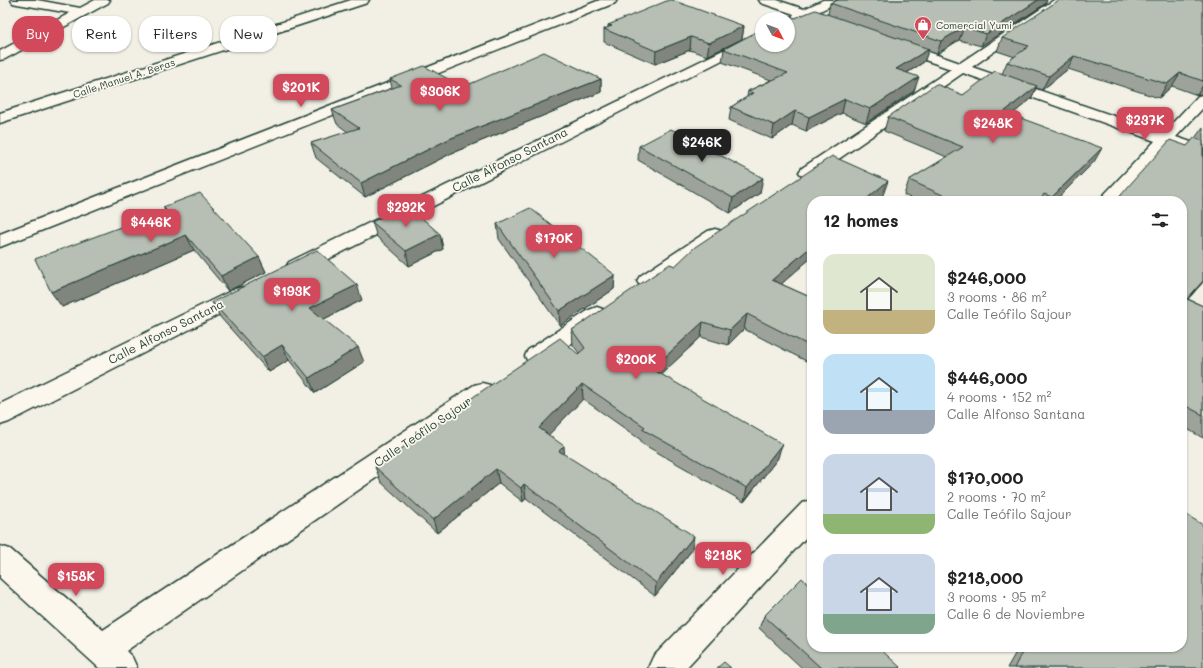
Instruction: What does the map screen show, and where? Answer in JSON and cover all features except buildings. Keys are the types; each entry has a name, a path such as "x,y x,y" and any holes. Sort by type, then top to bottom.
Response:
{"street":[{"path":"17,0 82,12"},
{"path":"0,56 104,0"},
{"name":"Calle Manuel A. Beras","path":"0,118 362,0"},
{"path":"0,241 611,0"},
{"path":"765,0 850,29"},
{"path":"795,18 832,0"},
{"path":"790,184 1062,0"},
{"name":"Calle Alfonso Santana","path":"278,276 755,38"},
{"path":"887,42 1203,152"},
{"path":"1112,196 1203,99"},
{"path":"631,292 730,225"},
{"name":"Calle Alfonso Santana","path":"0,415 256,287"},
{"path":"519,367 611,305"},
{"name":"Calle Teófilo Sajour","path":"111,658 499,381"},
{"path":"664,668 807,517"},
{"path":"0,559 111,658"}],"place":[{"name":"Comercial Yumi","path":"923,40"}]}
